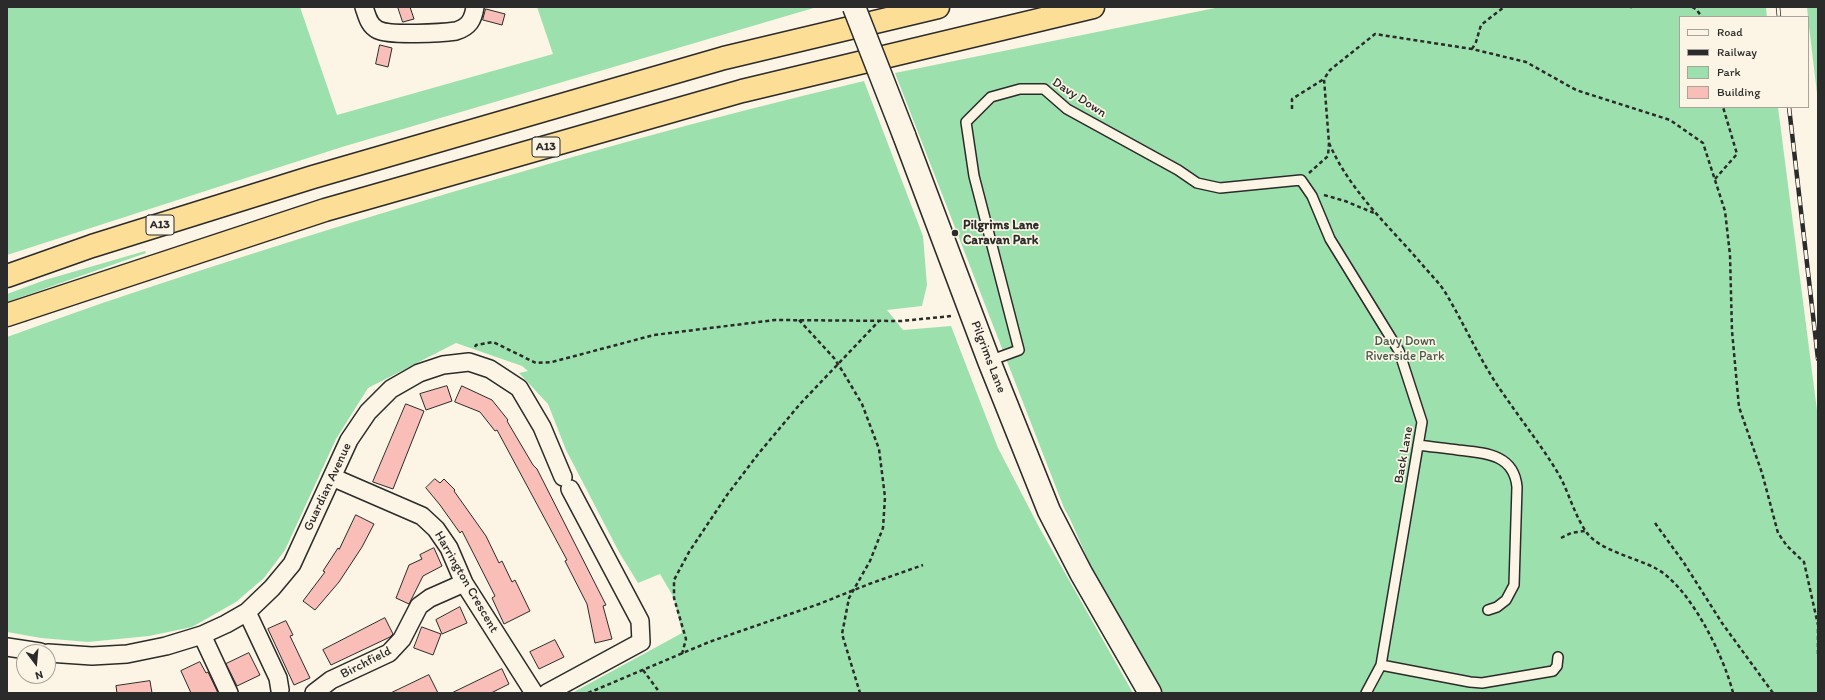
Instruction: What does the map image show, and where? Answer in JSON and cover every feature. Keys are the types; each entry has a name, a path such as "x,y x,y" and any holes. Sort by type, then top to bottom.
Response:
{"highway":[{"name":"A13","path":"7,276 92,246 298,182 724,58 938,7"},
{"name":"A13","path":"7,315 325,210 742,91 1093,7"}],"main road":[{"name":"Pilgrims Lane","path":"854,7 989,361 1049,511 1064,542 1109,624 1150,693"}],"street":[{"path":"364,7 368,19 376,28 382,31 394,33 456,31 470,23 475,7"},
{"name":"Guardian Avenue","path":"56,654 92,656 127,654 166,646 202,635 247,612 272,588 292,564 349,440 368,412 391,389 419,373 443,365 469,362 490,369 519,388 542,427 566,483 640,621 641,642 547,693"},
{"name":"Harrington Crescent","path":"332,477 422,516 436,529 449,548 464,583 534,693"},
{"name":"Birchfield","path":"314,693 331,680 389,653 402,639 419,606 430,598 464,583"},
{"path":"247,612 283,692"},
{"path":"202,635 229,693"}],"lane":[{"name":"Davy Down","path":"989,361 1019,350 974,176 966,122 991,97 1020,89 1044,89 1067,109 1178,170 1197,183 1220,188 1301,180"},
{"path":"1301,180 1312,196"},
{"name":"Back Lane","path":"1312,196 1330,239 1399,351 1422,422 1381,665 1366,693"},
{"path":"1418,445 1491,454 1506,463 1515,477 1517,487 1514,585 1506,600 1497,607 1488,610"},
{"path":"1381,665 1482,683 1553,672 1557,666 1558,657"}],"path":[{"path":"1472,49 1476,42 1481,25 1504,7"},
{"path":"1692,7 1696,9 1701,16"},
{"path":"1292,108 1292,99 1324,79 1330,70 1375,34 1472,49 1526,62 1576,90 1670,120 1703,143 1725,211 1730,255 1732,331 1739,407 1762,473 1778,533 1787,546 1804,562 1818,625"},
{"path":"1301,180 1328,156 1329,143 1324,79"},
{"path":"1715,179 1737,154 1723,108"},
{"path":"1329,143 1338,164 1374,213 1387,224 1444,291 1502,392 1527,426 1559,475 1585,531 1595,541 1606,548 1656,568 1674,580 1689,601 1712,640 1733,693"},
{"path":"1312,196 1322,194 1346,201 1374,213"},
{"path":"469,362 476,345 493,342 536,363 552,362 654,335 775,320 901,321 959,315"},
{"path":"799,320 838,364 862,404 879,449 885,497 882,528 870,561 850,598 842,634 860,693"},
{"path":"682,654 686,639 674,598 674,580 693,545 727,495 759,453 800,404 879,321"},
{"path":"1655,523 1684,563 1722,623 1773,693"},
{"path":"1560,538 1572,533 1585,531"},
{"path":"588,693 709,642 819,604 923,565"},
{"path":"1818,629 1818,656"},
{"path":"644,670 660,693"}],"green space":[{"path":"7,7 300,7 337,115 553,54 537,7 817,7 342,147 7,255"},
{"name":"Davy Down Riverside Park","path":"1220,7 1766,7 1767,16 1679,16 1679,108 1778,108 1818,418 1818,693 1147,693 1064,508 895,73"},
{"path":"1807,7 1818,7 1818,102 1809,16"},
{"path":"864,81 923,236 927,285 922,306 887,310 903,330 951,326 998,448 1039,527 1133,693 572,693 682,633 674,598 660,574 638,583 619,552 566,450 548,404 519,373 528,371 522,366 456,343 368,388 336,439 285,550 264,578 236,602 192,627 149,636 88,642 41,638 7,632 7,337 200,270 454,192 688,125"},
{"path":"145,251 146,253 7,302 7,294 45,280"}],"building":[{"path":"398,7 410,7 414,19 403,22"},
{"path":"486,9 505,14 502,25 483,20"},
{"path":"380,45 392,48 388,67 376,64"},
{"path":"447,386 452,401 426,410 420,394"},
{"path":"462,386 492,400 508,420 507,421 533,465 537,469 606,605 603,606 612,639 595,643 587,604 565,561 567,560 497,430 495,431 480,412 455,402"},
{"path":"406,404 424,411 393,489 373,482"},
{"path":"435,479 440,483 444,479 455,490 454,491 486,536 499,563 502,561 512,582 515,580 530,611 504,624 492,598 495,596 462,531 460,533 426,488"},
{"path":"356,515 374,524 362,547 339,582 315,610 303,601 325,572 323,571 338,548 339,549"},
{"path":"434,548 442,566 423,576 409,604 396,598 409,565 422,559 420,555"},
{"path":"460,607 467,623 442,634 436,620"},
{"path":"385,618 393,634 390,637 331,665 323,650"},
{"path":"286,621 293,635 290,636 310,678 294,685 268,629"},
{"path":"422,627 441,634 433,655 414,648"},
{"path":"555,640 564,657 539,669 530,652"},
{"path":"249,653 260,675 237,686 226,664"},
{"path":"200,662 206,673 208,672 218,693 191,693 181,671"},
{"path":"502,669 509,684 491,693 452,693"},
{"path":"429,675 438,693 391,693"},
{"path":"150,681 152,693 117,693 116,686"}],"railway":[{"path":"1778,7 1779,16"},
{"path":"1789,108 1818,359"}],"place":[{"name":"Pilgrims Lane Caravan Park","path":"955,233"}]}
